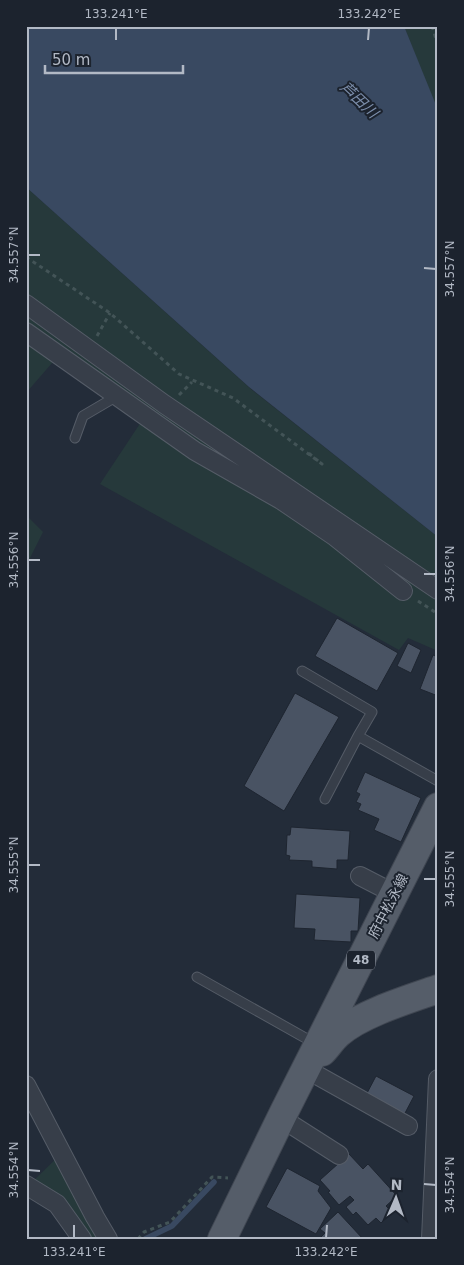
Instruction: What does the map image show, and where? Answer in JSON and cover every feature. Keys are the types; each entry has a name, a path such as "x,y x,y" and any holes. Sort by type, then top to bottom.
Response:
{"main road":[{"name":"府中松永線","path":"222,1239 282,1115 307,1070 438,807"},
{"name":"府中松永線","path":"307,1070 338,1034 349,1026 389,1006 438,989"}],"street":[{"path":"26,304 286,495 403,591"},
{"path":"26,332 195,451 286,495 438,590"},
{"path":"360,876 395,894"},
{"path":"307,1070 408,1126"},
{"path":"431,1239 438,1079"},
{"path":"26,1085 108,1239"},
{"path":"282,1115 340,1155"},
{"path":"26,1186 57,1204 82,1239"}],"lane":[{"path":"75,438 83,416 117,396"},
{"path":"302,671 372,712 325,799"},
{"path":"358,736 438,781"},
{"path":"197,976 318,1045"}],"path":[{"path":"432,26 438,46"},
{"path":"26,257 110,313 179,374 192,382 233,398 322,464 306,451"},
{"path":"89,349 110,313"},
{"path":"403,591 438,614"},
{"path":"138,1239 144,1232 170,1222 212,1177 251,1179"}],"shaded area":[{"path":"404,26 438,26 438,110 437,110"},
{"path":"26,187 252,390 438,537 438,651 408,638 399,650 100,484 145,416 59,355 26,393"},
{"path":"26,515 43,532 26,566"},
{"path":"62,1153 109,1239 82,1239 28,1186"}],"water":[{"name":"芦田川","path":"26,26 404,26 438,110 438,537 249,387 26,187"}],"building":[{"path":"337,618 398,653 377,691 315,656"},
{"path":"408,643 421,650 411,673 397,666"},
{"path":"433,655 438,657 438,696 420,689"},
{"path":"295,693 339,717 284,811 244,786"},
{"path":"365,772 421,798 401,842 374,830 379,819 358,810 361,804 356,802 360,794 356,792"},
{"path":"291,827 350,831 348,860 337,860 337,869 312,867 312,861 289,860 290,856 286,855 287,835 290,835"},
{"path":"296,894 360,898 358,931 351,931 351,942 314,940 315,929 294,928"},
{"path":"376,1076 414,1096 404,1115 366,1095"},
{"path":"349,1154 363,1169 368,1164 397,1196 386,1206 392,1212 381,1223 376,1218 368,1225 356,1212 353,1215 346,1207 354,1200 350,1196 339,1205 320,1180"},
{"path":"287,1168 320,1186 318,1191 331,1208 316,1234 266,1207"},
{"path":"338,1212 363,1239 319,1239 325,1233 320,1229"}],"waterway":[{"path":"145,1239 172,1226 214,1182"}]}
